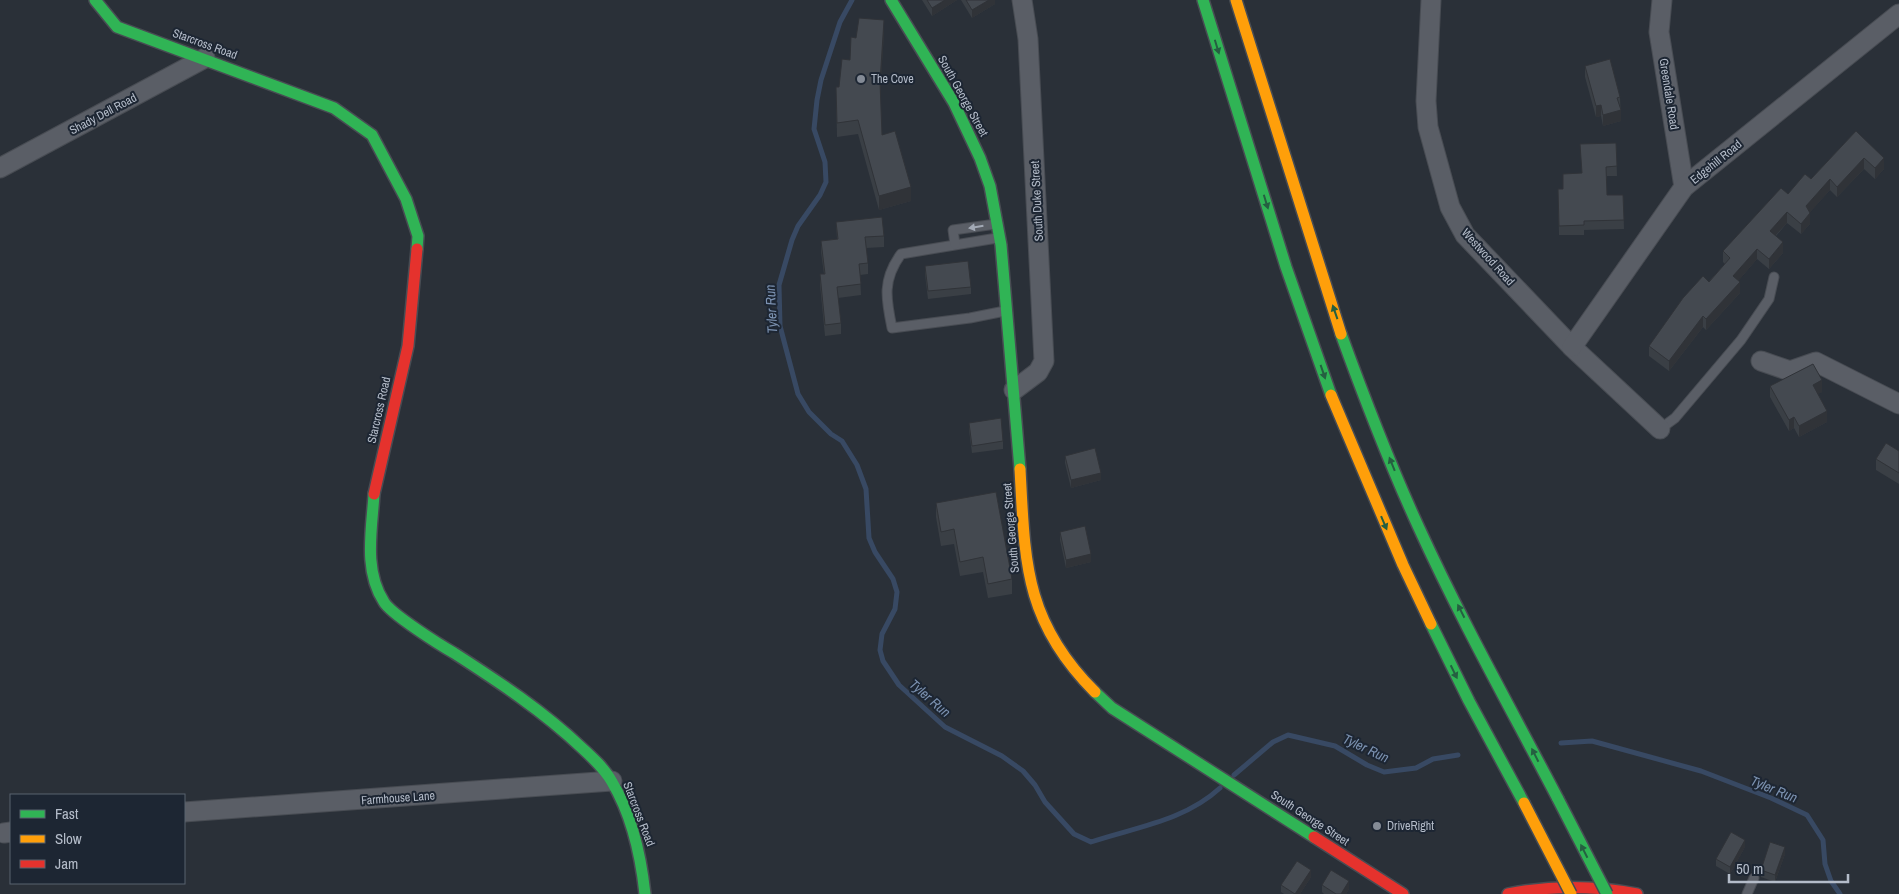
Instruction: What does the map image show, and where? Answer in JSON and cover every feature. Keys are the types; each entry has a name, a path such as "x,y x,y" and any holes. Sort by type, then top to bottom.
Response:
{"main road":[{"name":"Starcross Road","path":"95,0 117,27 205,58 334,108 372,135 409,209 418,236 408,346 374,493 370,553 374,579 384,603 430,639 497,681 557,724 596,762 612,781 623,805 642,863 645,894"},
{"name":"South George Street","path":"891,0 962,119 990,187 998,224 1007,311 1025,558 1032,594 1049,632 1068,663 1087,686 1120,713 1403,894"},
{"path":"1203,0 1286,267 1339,416 1402,565 1469,701 1571,894"},
{"path":"1236,0 1334,311 1374,420 1419,528 1607,894"},
{"path":"1508,894 1560,886 1613,888 1637,894"}],"street":[{"name":"South Duke Street","path":"1014,390 1038,372 1044,361 1028,39 1022,0"},
{"name":"Westwood Road","path":"1431,0 1426,101 1428,127 1450,207 1465,235 1572,347 1660,429"},
{"name":"Greendale Road","path":"1662,0 1659,32 1684,187"},
{"name":"Edgehill Road","path":"1572,347 1684,187 1899,14"},
{"name":"Shady Dell Road","path":"0,168 205,58"},
{"path":"1761,361 1790,371 1816,362 1899,404"},
{"name":"Farmhouse Lane","path":"185,812 612,781"}],"lane":[{"path":"955,244 953,230 998,224"},
{"path":"999,238 900,254 889,270 886,300 892,328 970,318 1007,311"},
{"path":"1660,429 1675,418 1741,340 1769,299 1774,277"},
{"path":"1748,894 1754,878"}],"building":[{"path":"927,0 945,0 932,8"},
{"path":"966,0 989,0 972,10"},
{"path":"859,18 884,20 880,82 882,135 895,131 911,187 879,196 858,120 837,123 836,87 839,87 842,59 850,60 851,37 856,38"},
{"path":"1610,59 1620,97 1617,98 1621,110 1603,115 1601,105 1596,106 1585,66"},
{"path":"1856,131 1884,158 1875,168 1864,158 1837,187 1830,179 1806,206 1810,213 1801,224 1787,212 1770,231 1783,242 1769,259 1757,249 1733,276 1740,282 1706,319 1703,316 1669,361 1649,346 1683,298 1703,276 1709,282 1730,258 1723,251 1781,188 1788,194 1805,174 1811,179"},
{"path":"1616,143 1617,166 1606,167 1607,195 1623,195 1624,220 1584,221 1584,225 1559,226 1558,189 1563,189 1563,174 1582,173 1580,144"},
{"path":"882,217 884,236 865,237 868,263 859,264 861,284 837,287 841,323 825,325 820,274 825,274 821,241 838,239 836,222"},
{"path":"968,261 971,287 928,291 925,266"},
{"path":"1813,364 1822,380 1813,385 1827,411 1799,426 1794,417 1789,420 1770,386"},
{"path":"1001,418 1003,441 972,446 969,423"},
{"path":"1886,443 1899,451 1899,473 1876,459"},
{"path":"1095,448 1101,473 1071,480 1065,456"},
{"path":"996,492 1012,579 988,584 983,557 960,562 954,529 941,532 936,503"},
{"path":"1085,526 1091,554 1066,560 1060,532"},
{"path":"1731,832 1745,840 1730,867 1716,859"},
{"path":"1770,842 1785,847 1775,875 1761,870"},
{"path":"1297,861 1311,870 1295,894 1281,885"},
{"path":"1331,870 1349,881 1341,894 1336,894 1322,885"}],"waterway":[{"name":"Tyler Run","path":"852,0 840,22 821,80 817,100 814,129 825,162 826,182 820,195 798,226 792,240 779,285 780,326 798,394 809,412 831,434 842,441 857,465 866,489 869,538 875,552 893,579 897,592 895,609 882,634 880,650 883,661 899,685 945,727 1002,756 1023,771 1035,785 1045,802 1074,834 1091,842 1175,816 1206,799 1220,788"},
{"name":"Tyler Run","path":"1234,775 1273,742 1288,735 1335,746 1367,765 1384,772 1416,768 1433,759 1458,755"},
{"name":"Tyler Run","path":"1561,743 1592,741 1701,771 1771,798 1807,815 1823,840 1825,864 1831,881 1840,894"}],"traffic: fast":[{"path":"95,0 117,27 334,108 372,135 406,199 418,236 417,249"},
{"path":"891,0 954,103 980,158 990,186 1001,245 1020,469"},
{"path":"1203,0 1286,267 1331,395"},
{"path":"1341,334 1378,432 1419,528 1469,630 1558,799"},
{"path":"374,494 370,549 371,563 377,590 384,602 416,629 536,709 567,734 598,764 609,777 625,808 638,851 645,894"},
{"path":"1431,624 1469,701 1524,803"},
{"path":"1095,692 1112,708 1314,837"},
{"path":"1558,799 1607,894"}],"traffic: slow":[{"path":"1236,0 1341,334"},
{"path":"1331,395 1403,565 1431,624"},
{"path":"1020,469 1027,562 1041,615 1054,640 1072,666 1095,692"},
{"path":"1524,803 1571,894"}],"traffic: jam":[{"path":"374,494 408,346 417,249"},
{"path":"1314,837 1403,894"},
{"path":"1508,894 1572,887 1637,894"}],"place":[{"name":"The Cove","path":"861,79"},
{"name":"DriveRight","path":"1377,826"}]}
